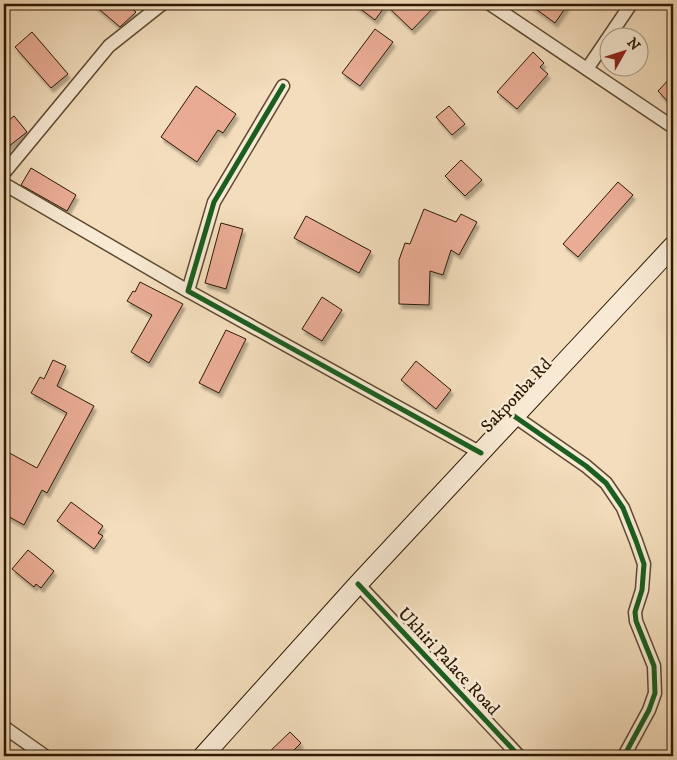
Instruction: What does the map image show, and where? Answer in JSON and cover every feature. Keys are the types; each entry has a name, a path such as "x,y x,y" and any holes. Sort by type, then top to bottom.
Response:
{"main road":[{"name":"Sakponba Rd","path":"203,756 358,584 673,246"}],"street":[{"path":"4,173 109,46 162,4"},
{"path":"490,4 673,127"},
{"path":"587,69 630,4"},
{"path":"188,291 214,202 282,86"},
{"path":"4,184 188,291 480,453"},
{"path":"514,416 586,466 606,484 623,508 639,548 644,564 642,590 635,612 636,621 654,666 655,693 649,710 624,756"},
{"name":"Ukhiri Palace Road","path":"358,584 519,756"},
{"path":"4,727 46,756"}],"building":[{"path":"93,4 126,4 136,12 120,27"},
{"path":"354,4 437,4 412,30 386,5 375,20"},
{"path":"529,4 568,4 555,23"},
{"path":"375,29 393,42 360,86 342,73"},
{"path":"32,32 68,74 51,88 15,47"},
{"path":"533,52 544,63 540,67 548,74 517,109 497,92"},
{"path":"673,75 673,107 658,91"},
{"path":"196,86 236,114 223,133 218,130 197,162 161,137"},
{"path":"449,106 465,124 452,135 436,117"},
{"path":"14,116 27,132 4,150 4,124"},
{"path":"461,160 482,180 465,196 445,176"},
{"path":"31,168 76,195 67,211 21,185"},
{"path":"618,182 633,195 578,257 563,244"},
{"path":"424,209 456,222 461,214 477,222 459,255 451,250 443,275 430,271 429,305 399,304 399,260 405,243 410,244"},
{"path":"306,216 371,251 359,273 294,238"},
{"path":"221,223 243,229 226,289 205,283"},
{"path":"140,282 183,304 149,363 131,352 152,315 127,301 133,291 135,292"},
{"path":"322,297 342,310 322,341 302,329"},
{"path":"226,330 246,339 219,393 199,383"},
{"path":"53,360 66,366 57,386 94,406 47,493 42,490 24,525 4,514 4,450 37,468 67,413 31,393 40,377 44,379"},
{"path":"416,361 451,390 436,409 401,380"},
{"path":"71,502 103,526 98,533 103,536 94,549 57,521"},
{"path":"28,550 54,571 41,588 36,584 34,587 12,569"},
{"path":"290,732 301,743 288,756 265,756"}],"cycle path":[{"path":"283,86 214,202 188,291 481,453"},
{"path":"514,416 586,466 606,483 623,508 644,564 642,590 635,612 636,621 654,666 655,693 649,710 624,756"},
{"path":"358,584 519,756"}]}
